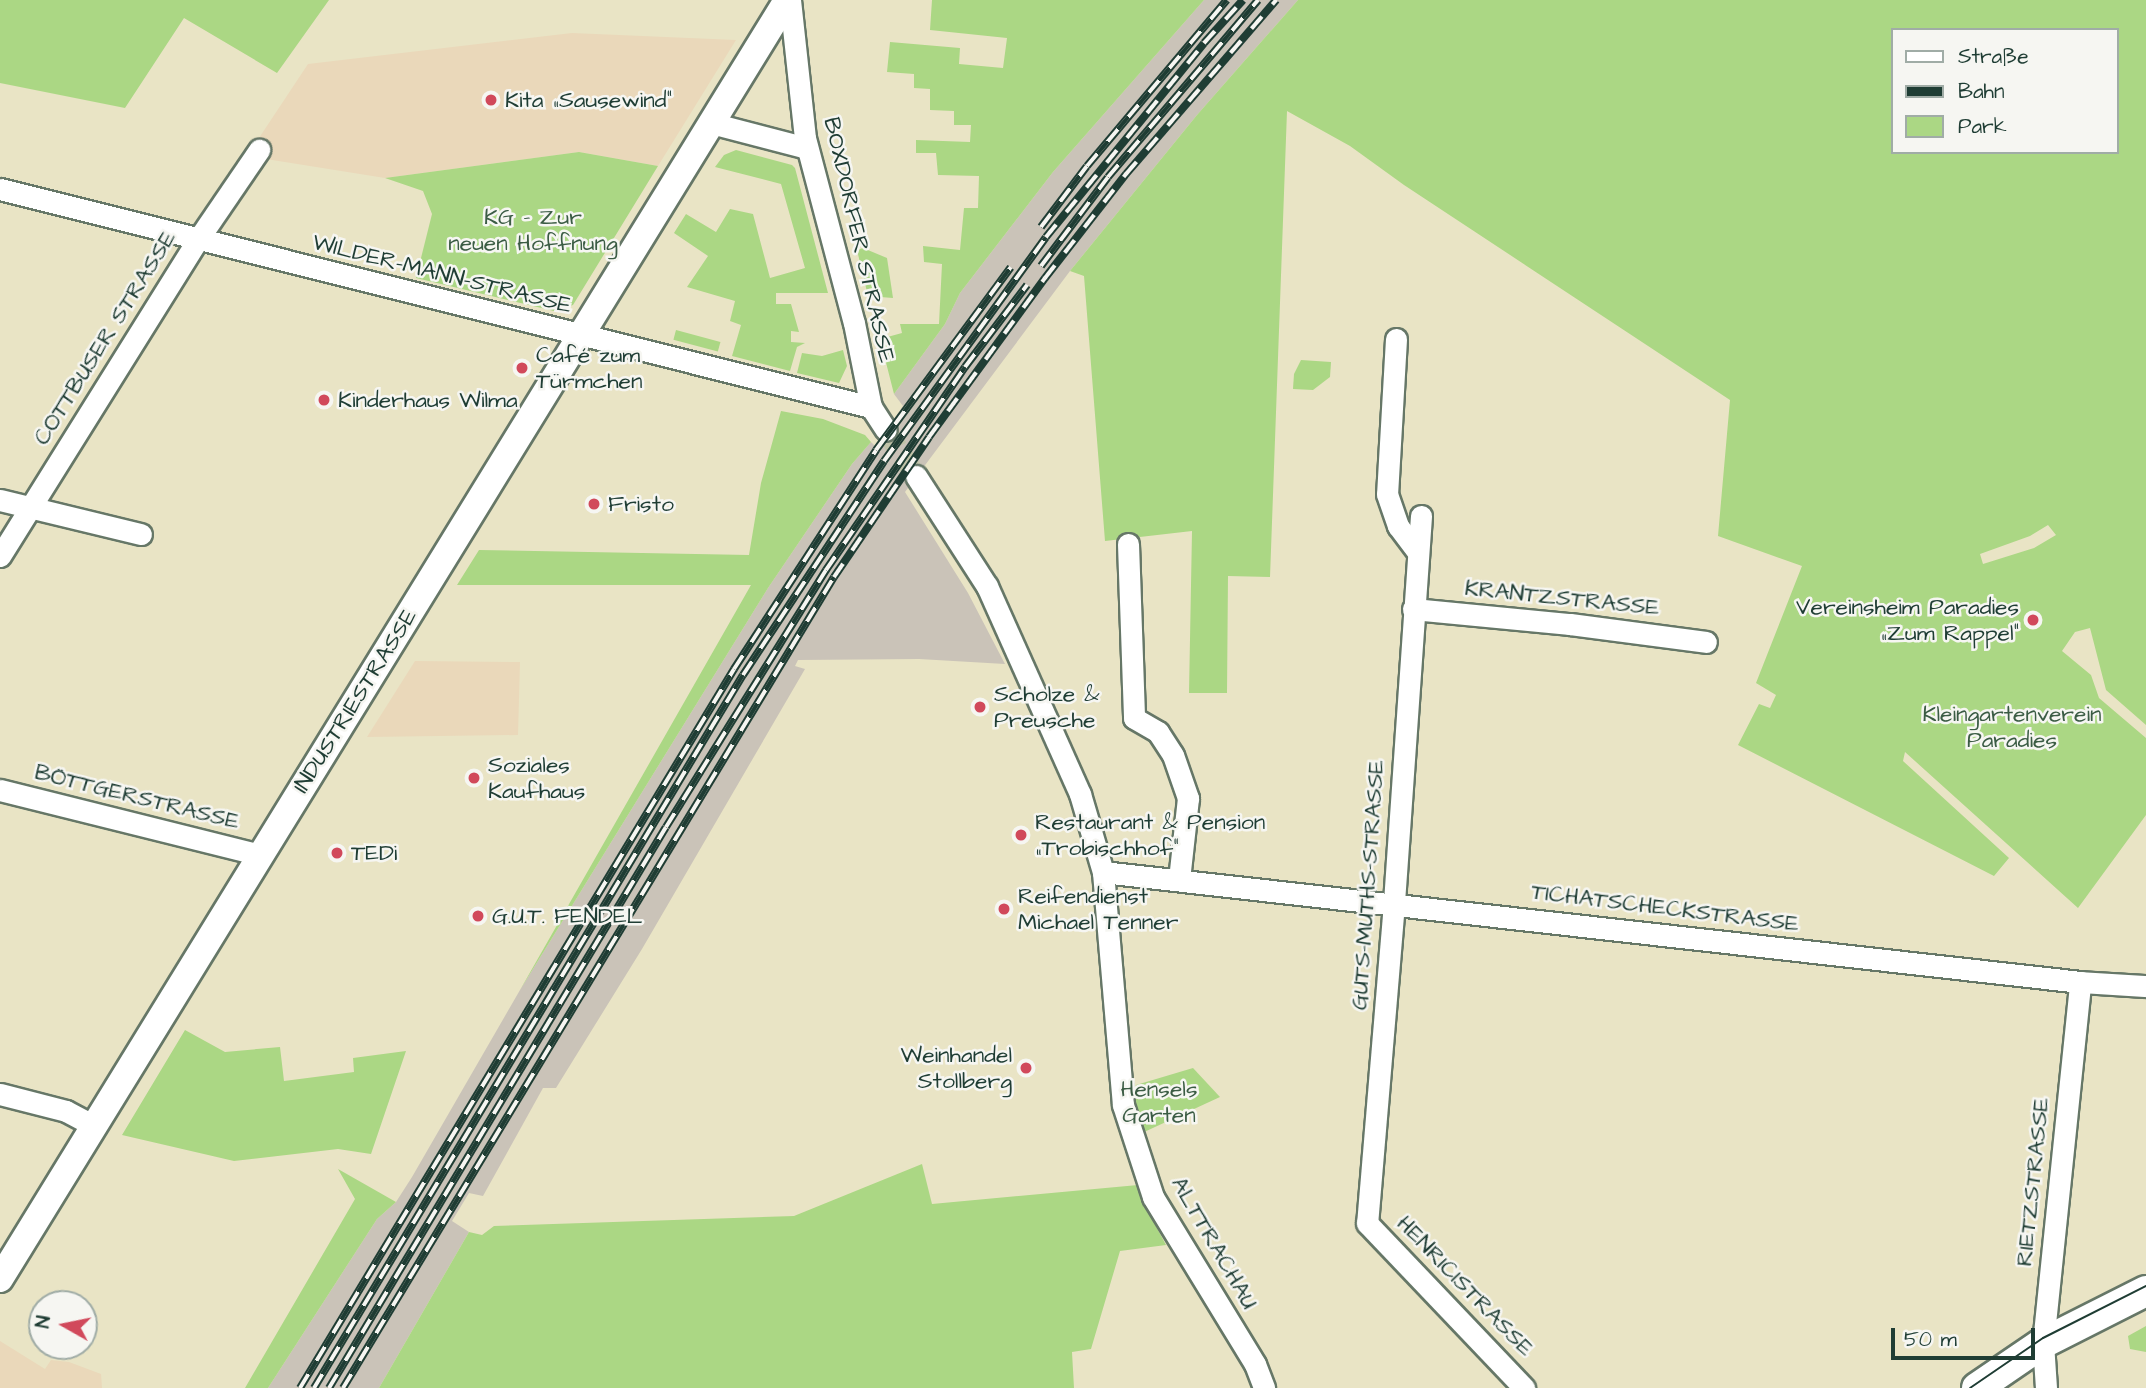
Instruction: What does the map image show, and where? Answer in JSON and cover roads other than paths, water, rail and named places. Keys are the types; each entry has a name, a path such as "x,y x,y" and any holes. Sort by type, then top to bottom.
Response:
{"main road":[{"path":"1977,1388 2043,1343 2146,1291"}],"street":[{"name":"INDUSTRIESTRASSE","path":"0,1279 789,0"},
{"name":"BOXDORFER STRASSE","path":"789,0 807,148 854,323 871,407"},
{"path":"711,123 807,148"},
{"name":"COTTBUSER STRASSE","path":"0,556 199,239 259,149"},
{"name":"WILDER-MANN-STRASSE","path":"0,188 580,337 871,407"},
{"path":"1396,339 1387,494 1398,526 1417,551"},
{"path":"871,407 886,430"},
{"name":"ALTTRACHAU","path":"916,476 987,586 1080,794 1103,872 1123,1105 1153,1197 1255,1364 1264,1388"},
{"path":"0,500 141,534"},
{"name":"GUTS-MUTHS-STRASSE","path":"1367,1223 1394,903 1421,516"},
{"path":"1128,544 1134,718 1158,732 1173,755 1188,798 1179,879"},
{"name":"KRANTZSTRASSE","path":"1413,609 1570,624 1706,642"},
{"name":"BÖTTGERSTRASSE","path":"0,790 261,855"},
{"name":"TICHATSCHECKSTRASSE","path":"1103,872 2080,982 2146,986"},
{"name":"RIETZSTRASSE","path":"2046,1388 2043,1343 2080,982"},
{"path":"0,1094 66,1111 94,1126"},
{"name":"HENRICISTRASSE","path":"1367,1223 1524,1388"},
{"name":"ALTTRACHAU","path":"1255,1364 1279,1388"}],"tunnel":[{"path":"886,430 916,476"}],"tram line":[{"path":"1970,1388 2043,1338 2146,1286"}],"railway":[{"path":"1041,227 1087,166 1227,0"},
{"path":"314,1388 743,675 884,461 1046,237 1204,43 1243,0"},
{"path":"1041,266 1108,177 1258,0"},
{"path":"343,1388 834,577 929,437 1045,278 1126,174 1276,0"},
{"path":"300,1388 734,669 876,450 1011,267"},
{"path":"329,1388 666,827 826,570 965,367 1027,285"}],"place":[{"name":"Kita „Sausewind“","path":"491,100"},
{"name":"Café zum Türmchen","path":"522,368"},
{"name":"Kinderhaus Wilma","path":"324,400"},
{"name":"Fristo","path":"594,504"},
{"name":"Vereinsheim Paradies „Zum Rappel“","path":"2033,620"},
{"name":"Scholze & Preusche","path":"980,707"},
{"name":"Soziales Kaufhaus","path":"474,778"},
{"name":"Restaurant & Pension „Trobischhof“","path":"1021,835"},
{"name":"TEDi","path":"337,853"},
{"name":"Reifendienst Michael Tenner","path":"1004,909"},
{"name":"G.U.T. FENDEL","path":"478,916"},
{"name":"Weinhandel Stollberg","path":"1026,1068"}],"park label":[{"name":"KG - Zur neuen Hoffnung","path":"533,230"},
{"name":"Kleingartenverein Paradies","path":"2012,727"},
{"name":"Hensels Garten","path":"1159,1102"}]}
